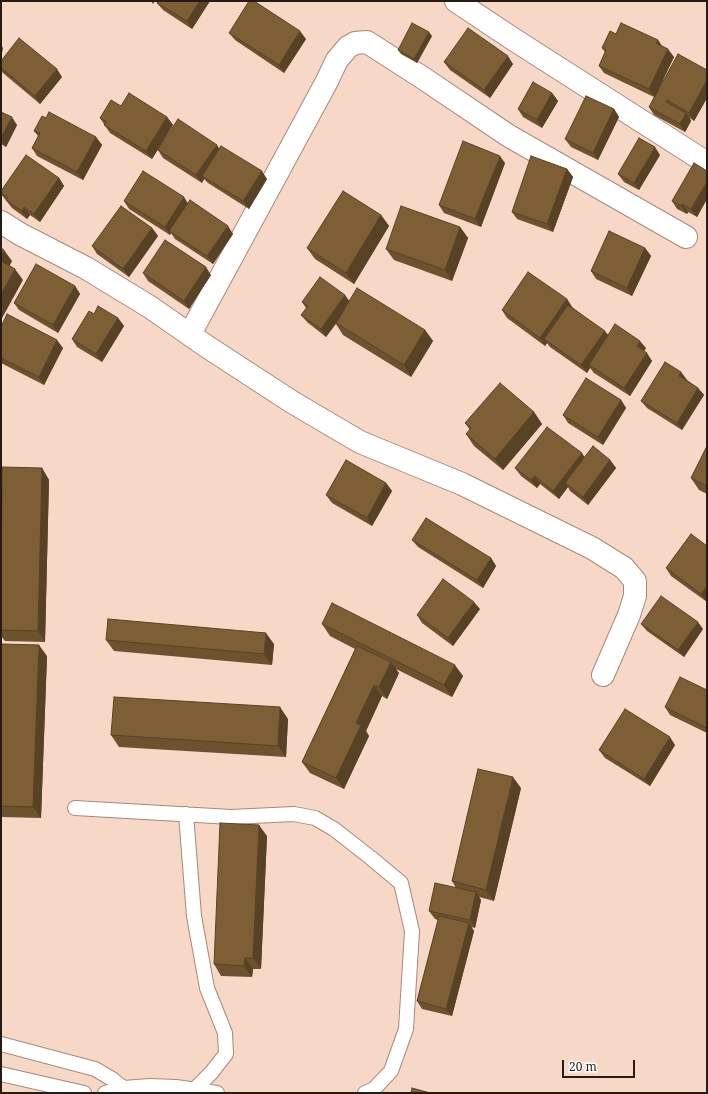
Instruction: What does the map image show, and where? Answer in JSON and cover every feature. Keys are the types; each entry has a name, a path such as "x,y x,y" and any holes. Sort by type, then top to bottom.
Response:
{"street":[{"path":"456,1 707,163"},
{"path":"190,334 337,60 348,47 355,43 367,42 509,136 686,237"},
{"path":"1,222 20,234 86,268 150,307 292,402 360,442 462,484 592,548 624,568 635,581 634,596 629,615 603,675"}],"lane":[{"path":"75,808 231,817 294,814 314,818 334,828 401,883 412,931 406,1029 391,1070 374,1089 365,1093"},
{"path":"186,814 194,916 208,988 225,1032 226,1054 212,1073 195,1089"},
{"path":"1,1044 95,1069 112,1079 123,1088"},
{"path":"1,1074 84,1093"},
{"path":"105,1093 123,1088 163,1086 217,1093"}],"building":[{"path":"158,1 200,1 187,21 157,3"},
{"path":"249,1 254,1 300,31 279,65 229,33"},
{"path":"412,23 429,32 414,59 398,50"},
{"path":"621,23 658,40 656,43 668,49 649,89 599,66 606,50 602,48 610,31 616,34"},
{"path":"468,28 508,56 484,90 444,62"},
{"path":"19,38 57,69 35,96 1,68 1,61"},
{"path":"678,54 707,70 707,80 689,113 667,100 666,102 686,113 680,124 649,107"},
{"path":"533,82 552,93 537,120 518,109"},
{"path":"129,93 167,117 146,151 104,125 107,122 100,118 111,100 121,106"},
{"path":"586,96 614,109 593,153 565,139"},
{"path":"1,112 12,117 1,138"},
{"path":"49,112 96,137 77,172 32,148 40,133 34,131 42,116 46,118"},
{"path":"178,119 217,145 196,175 158,150"},
{"path":"639,138 655,147 634,183 618,174"},
{"path":"463,141 500,156 475,219 439,205"},
{"path":"221,146 262,171 243,201 202,176"},
{"path":"26,155 59,178 34,214 24,207 22,211 6,200 8,198 1,193"},
{"path":"531,156 567,169 547,224 512,212"},
{"path":"694,163 707,171 707,182 691,209 672,201"},
{"path":"143,171 184,197 165,227 124,201"},
{"path":"343,191 381,215 346,273 307,248"},
{"path":"190,200 228,226 207,256 169,231"},
{"path":"121,206 152,228 123,269 92,246"},
{"path":"401,206 460,227 445,270 386,249"},
{"path":"609,231 645,248 627,288 591,271"},
{"path":"165,240 206,267 184,301 143,273"},
{"path":"1,248 4,250 1,256"},
{"path":"1,261 15,269 1,294"},
{"path":"36,264 75,286 53,325 14,303"},
{"path":"528,272 567,299 540,338 502,310"},
{"path":"320,277 345,295 321,329 301,315 308,306 302,302"},
{"path":"357,288 425,330 404,365 336,323"},
{"path":"568,305 605,331 581,365 544,339"},
{"path":"98,306 118,318 96,354 72,339 89,311 94,314"},
{"path":"7,314 57,340 39,377 1,358 1,327"},
{"path":"615,324 640,341 637,346 647,353 624,388 589,365"},
{"path":"665,362 681,372 679,376 698,388 677,423 641,401"},
{"path":"586,378 621,400 598,437 563,415"},
{"path":"500,383 534,412 495,459 466,434 471,428 465,423"},
{"path":"547,427 582,453 553,491 535,476 531,480 515,468"},
{"path":"593,446 610,460 583,497 565,483"},
{"path":"707,446 707,486 691,478"},
{"path":"346,460 386,483 367,518 326,495"},
{"path":"2,467 42,468 38,631 1,630"},
{"path":"426,518 491,558 477,580 412,540"},
{"path":"691,534 707,546 707,586 701,594 666,568"},
{"path":"443,579 474,602 448,638 417,615"},
{"path":"661,596 698,622 678,650 641,624"},
{"path":"332,603 455,665 444,685 322,624"},
{"path":"108,619 266,633 264,654 106,640"},
{"path":"1,644 39,645 33,807 1,806"},
{"path":"357,646 391,662 379,687 374,685 356,723 361,725 336,778 302,762"},
{"path":"680,677 707,690 707,728 665,707"},
{"path":"114,697 280,707 278,746 111,735"},
{"path":"625,709 670,737 644,779 599,750"},
{"path":"478,769 513,777 486,890 452,881"},
{"path":"220,823 259,825 253,958 245,958 244,966 214,964"},
{"path":"435,883 476,892 470,920 429,911"},
{"path":"439,916 469,923 446,1009 417,1001"},
{"path":"412,1088 430,1093 411,1093"}]}
